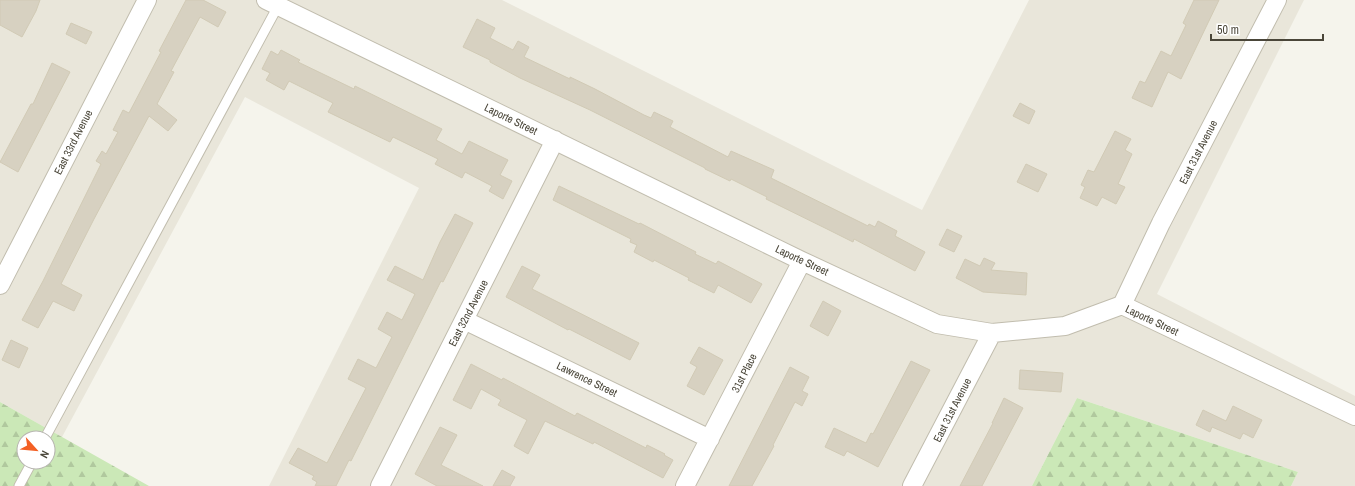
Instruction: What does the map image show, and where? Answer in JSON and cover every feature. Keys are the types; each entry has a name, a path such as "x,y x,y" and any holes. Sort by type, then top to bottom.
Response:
{"street":[{"name":"East 33rd Avenue","path":"0,285 147,0"},
{"name":"East 31st Avenue","path":"1122,306 1161,223 1277,0"},
{"name":"Laporte Street","path":"272,3 937,324 992,333 1065,326 1122,306 1355,416"},
{"name":"East 32nd Avenue","path":"380,486 555,140"},
{"name":"31st Place","path":"685,486 802,260"},
{"name":"Lawrence Street","path":"464,320 710,439"},
{"name":"East 31st Avenue","path":"912,486 992,333"}],"lane":[{"path":"49,430 272,3"},
{"path":"19,486 28,470"}],"shaded area":[{"path":"0,0 502,0 922,210 1029,0 1304,0 1157,294 1355,396 1355,486 1291,486 1298,472 1077,398 1032,486 269,486 419,188 245,97 62,437 56,434 56,430 50,430 0,402"}],"green space":[{"path":"1077,398 1298,472 1291,486 1032,486"},
{"path":"0,402 50,430 16,430 16,470 56,470 56,434 149,486 0,486"}],"building":[{"path":"0,0 40,0 36,11 22,37 0,25"},
{"path":"186,0 203,0 226,12 218,27 200,17 171,71 174,72 157,104 177,120 168,131 149,116 94,219 61,284 82,295 74,311 53,301 38,328 22,320 101,164 96,161 102,151 106,154 118,132 113,130 123,110 129,113"},
{"path":"1194,0 1219,0 1181,79 1168,72 1152,107 1132,98 1140,81 1145,83 1161,51 1171,56 1186,25 1183,23"},
{"path":"477,19 495,28 490,38 513,50 518,41 529,47 524,57 595,89 644,115 651,118 654,112 673,121 670,127 728,157 731,151 774,170 771,178 868,226 869,224 875,227 878,221 897,231 895,236 925,252 915,271 854,239 853,242 766,199 767,197 731,179 730,181 705,169 590,110 520,78 490,62 490,60 463,47"},
{"path":"71,23 92,32 86,44 66,34"},
{"path":"281,50 300,60 298,62 354,89 355,86 442,129 436,140 462,154 469,141 508,160 500,175 512,181 503,199 489,191 492,186 465,172 462,178 435,164 438,159 393,137 390,142 328,112 333,103 289,81 284,90 266,80 270,73 262,69 271,51 278,55"},
{"path":"52,63 70,72 18,172 0,162 31,104 33,104"},
{"path":"1020,103 1035,111 1029,124 1013,116"},
{"path":"1115,131 1131,139 1125,150 1132,154 1118,184 1125,187 1116,204 1102,197 1097,206 1080,198 1085,187 1081,185 1088,170 1094,172"},
{"path":"1026,164 1047,174 1038,192 1017,182"},
{"path":"559,186 639,224 640,223 696,252 695,254 716,264 718,261 762,284 751,303 718,285 714,293 654,260 653,262 634,252 637,245 630,242 631,239 553,200"},
{"path":"455,214 473,223 443,282 441,281 351,461 349,460 336,486 315,486 317,482 312,479 314,476 289,463 298,448 327,463 366,388 348,379 358,359 376,368 392,337 378,329 387,312 402,320 415,294 387,280 395,266 423,280 440,242"},
{"path":"947,229 962,236 954,252 939,245"},
{"path":"984,258 995,263 991,270 1027,273 1026,295 983,292 956,278 965,259 980,266"},
{"path":"522,266 540,275 532,289 639,343 630,360 569,329 568,330 506,297"},
{"path":"823,301 841,311 828,336 810,326"},
{"path":"11,340 28,348 19,368 2,360"},
{"path":"699,347 723,360 704,395 687,386 697,367 690,363"},
{"path":"911,361 930,370 878,467 847,451 844,456 825,447 834,428 866,443 871,433 873,434"},
{"path":"471,364 502,380 503,378 575,416 577,413 646,448 647,445 673,460 663,478 594,442 593,444 545,421 528,454 514,446 527,420 498,405 501,400 481,389 471,409 453,400"},
{"path":"790,367 809,377 802,391 808,394 802,406 795,402 773,445 774,446 752,486 729,486"},
{"path":"1020,370 1063,373 1061,392 1019,389"},
{"path":"1004,398 1023,408 982,486 960,486 993,423"},
{"path":"1233,406 1262,420 1253,438 1243,433 1240,439 1212,427 1210,432 1196,425 1203,410 1226,421"},
{"path":"440,427 457,435 441,465 483,486 437,486 415,474"},
{"path":"502,470 515,477 510,486 493,486"}]}
